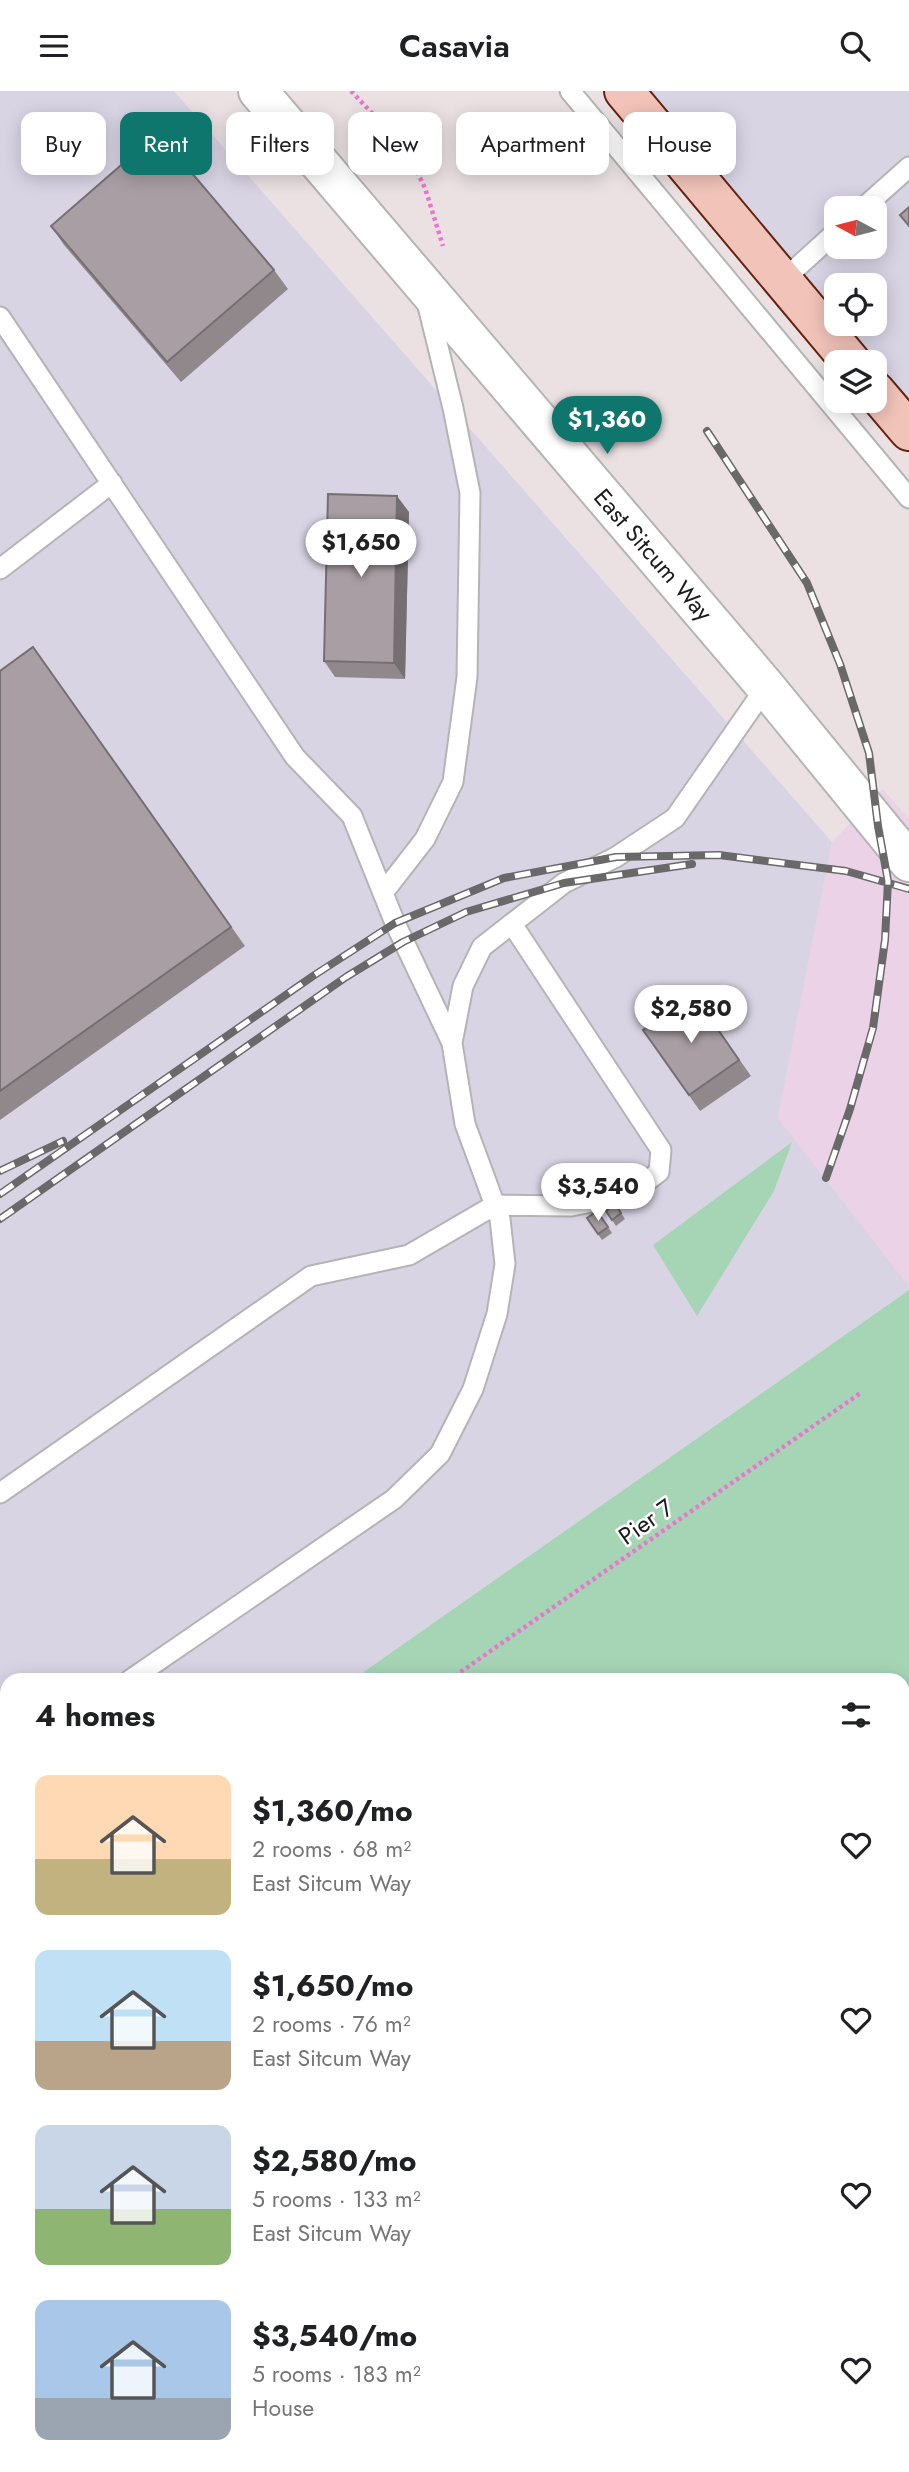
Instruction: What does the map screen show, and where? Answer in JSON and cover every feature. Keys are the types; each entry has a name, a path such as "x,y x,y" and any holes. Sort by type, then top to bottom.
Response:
{"street":[{"name":"East Sitcum Way","path":"258,91 766,687 909,862"},
{"path":"624,91 841,350"}],"lane":[{"path":"569,91 909,498"},
{"path":"876,196 909,167"},
{"path":"782,281 824,243"},
{"path":"383,893 425,839 453,782 467,677 470,493 424,287"},
{"path":"0,317 295,757 352,816 395,923 452,1043 465,1124 500,1219 505,1264 497,1314 472,1389 440,1454 394,1499 140,1673"},
{"path":"0,569 112,483"},
{"path":"452,1043 463,986 482,947 564,883 616,857 675,818 766,687"},
{"path":"0,1493 311,1276 409,1255 495,1205 571,1206 631,1193 659,1172 661,1150 512,923"}],"path":[{"path":"351,91 406,149 425,188 445,250"},
{"name":"Pier 7","path":"459,1673 862,1392"}],"shaded area":[{"path":"0,91 174,91 192,112 120,112 120,175 212,175 212,134 226,150 226,175 248,175 832,842 778,1118 909,1286 909,1290 362,1673 0,1673"},
{"path":"633,91 909,91 909,410 887,385 887,350 858,350 845,336 887,336 887,273 824,273 824,311 706,175 736,175 736,112 651,112"},
{"path":"883,789 909,819 909,1286 778,1118 832,842"},
{"path":"792,1142 774,1191 697,1316 653,1245"},
{"path":"909,1290 909,1673 362,1673"}],"building":[{"path":"120,166 120,175 194,175 274,270 167,362 51,226"},
{"path":"909,207 909,226 900,215"},
{"path":"328,494 397,496 394,663 324,661"},
{"path":"33,647 231,927 0,1091 0,671"},
{"path":"694,995 739,1060 689,1095 643,1030"},
{"path":"615,1204 621,1213 612,1220 606,1211"},
{"path":"597,1211 608,1227 598,1234 587,1218"}],"railway":[{"path":"707,431 807,583 840,664 869,753 888,881 885,940 873,1028 850,1109 826,1178"},
{"path":"0,1194 313,976 395,923 504,878 616,857 719,855 846,871 909,889"},
{"path":"0,1219 346,977 403,942 466,912 564,883 692,864"},
{"path":"0,1171 63,1141"}]}
